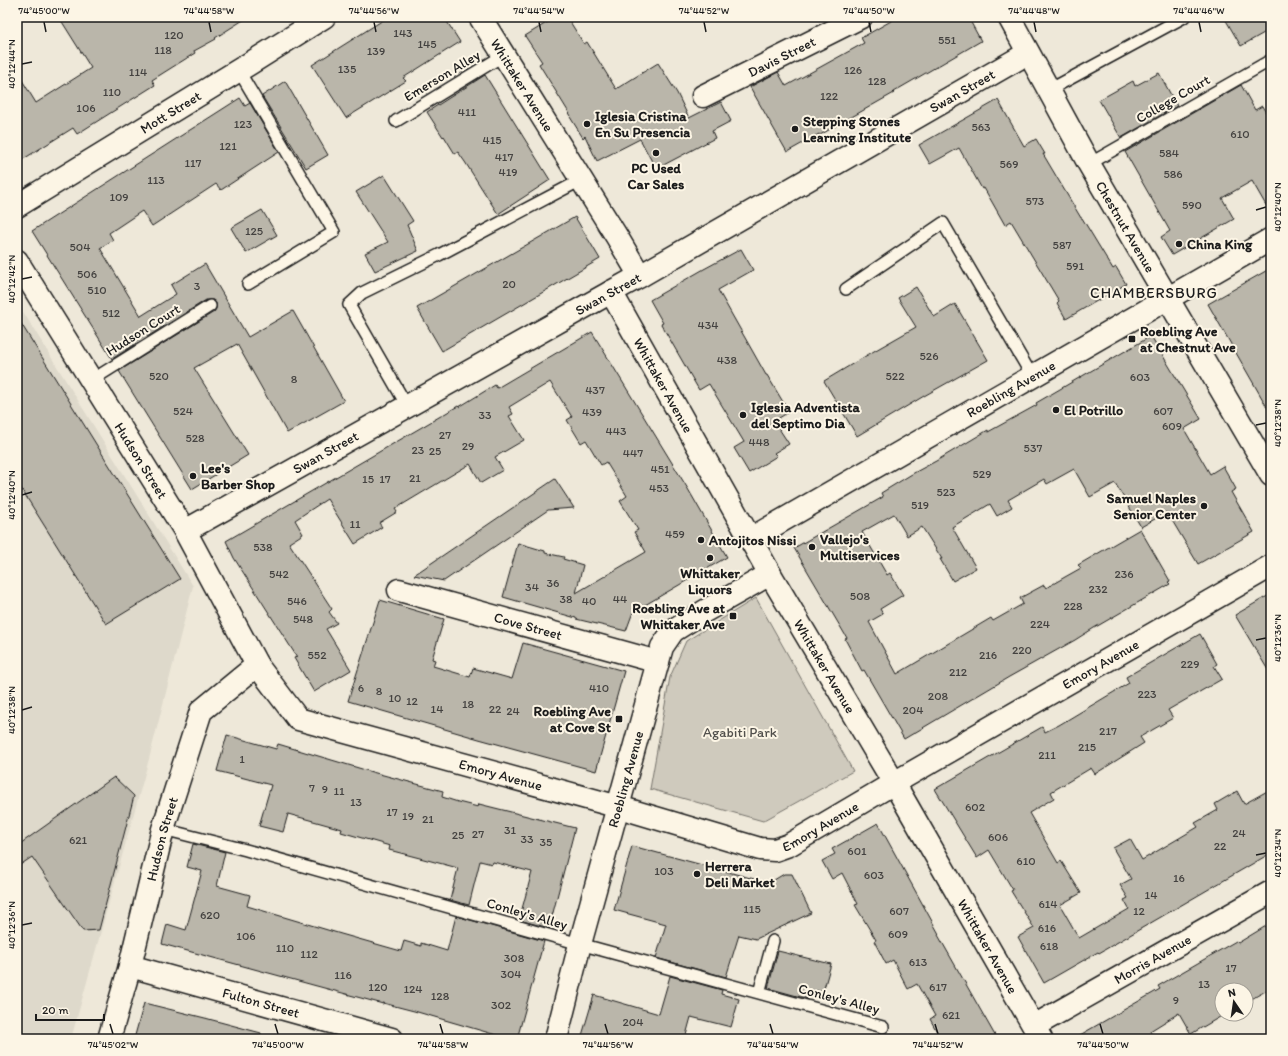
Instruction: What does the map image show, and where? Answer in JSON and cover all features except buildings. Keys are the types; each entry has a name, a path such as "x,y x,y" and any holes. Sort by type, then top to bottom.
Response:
{"street":[{"name":"Mott Street","path":"17,206 239,71 324,17"},
{"name":"Whittaker Avenue","path":"480,17 640,276"},
{"name":"Davis Street","path":"702,96 862,17"},
{"name":"Chestnut Avenue","path":"1009,17 1089,164 1271,476"},
{"name":"Swan Street","path":"185,531 640,276 1028,53"},
{"name":"Roebling Avenue","path":"750,539 1271,239"},
{"name":"Hudson Street","path":"17,261 185,531 258,665 298,719"},
{"name":"Whittaker Avenue","path":"611,292 770,574 894,783 1037,1032"},
{"name":"Emory Avenue","path":"298,719 619,807 760,849 775,850 789,845 1271,566"},
{"name":"Roebling Avenue","path":"556,1039 580,944 619,807 662,646 673,631 770,574"},
{"name":"Cove Street","path":"399,590 658,662"},
{"name":"Hudson Street","path":"109,1039 130,966 163,829 201,711 258,665"},
{"name":"Morris Avenue","path":"1037,1032 1271,892"},
{"name":"Fulton Street","path":"130,966 392,1039"}],"lane":[{"path":"1048,90 1184,17"},
{"name":"Emerson Alley","path":"396,121 504,55"},
{"name":"College Court","path":"1089,164 1271,60"},
{"path":"239,71 334,232 248,284"},
{"path":"407,406 349,305 362,293 439,255 581,180"},
{"path":"846,289 943,223 1032,376"},
{"name":"Hudson Court","path":"92,380 210,306"},
{"name":"Conley's Alley","path":"163,829 246,850 883,1027"},
{"path":"759,993 773,941"}],"shaded area":[{"path":"17,302 193,586 149,759 71,1039 17,1039"}],"green space":[{"name":"Agabiti Park","path":"756,598 853,771 763,821 650,789 670,677 686,641"}],"place":[{"name":"Iglesia Cristina En Su Presencia","path":"587,124"},
{"name":"Stepping Stones Learning Institute","path":"795,129"},
{"name":"PC Used Car Sales","path":"656,153"},
{"name":"China King","path":"1179,244"},
{"name":"Roebling Ave at Chestnut Ave","path":"1132,339"},
{"name":"El Potrillo","path":"1056,410"},
{"name":"Iglesia Adventista del Septimo Dia","path":"743,415"},
{"name":"Lee's Barber Shop","path":"193,476"},
{"name":"Samuel Naples Senior Center","path":"1204,506"},
{"name":"Antojitos Nissi","path":"701,540"},
{"name":"Vallejo's Multiservices","path":"812,547"},
{"name":"Whittaker Liquors","path":"710,558"},
{"name":"Roebling Ave at Whittaker Ave","path":"733,616"},
{"name":"Roebling Ave at Cove St","path":"619,719"},
{"name":"Herrera Deli Market","path":"697,874"}],"district":[{"name":"CHAMBERSBURG","path":"1154,293"}]}
